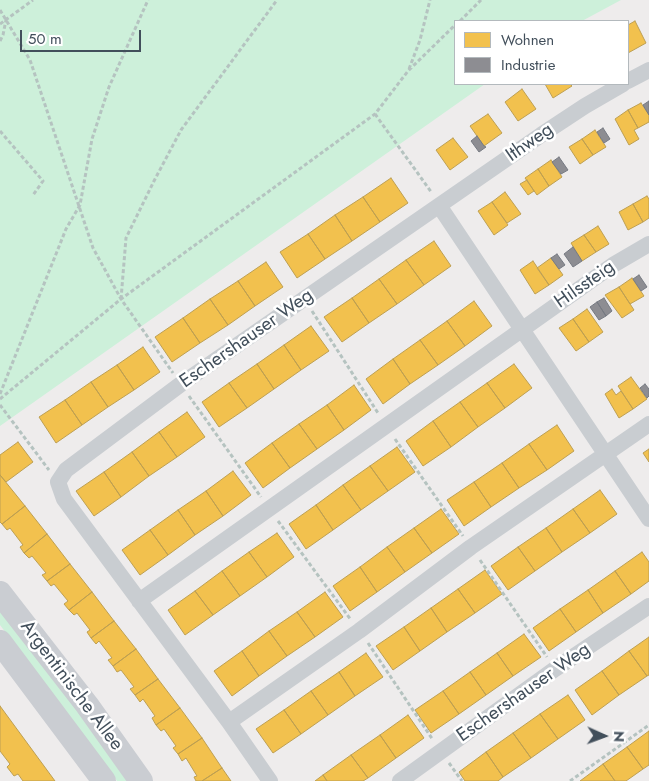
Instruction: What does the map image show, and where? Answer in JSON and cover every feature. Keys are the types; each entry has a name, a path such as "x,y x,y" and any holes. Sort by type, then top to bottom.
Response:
{"main road":[{"name":"Argentinische Allee","path":"0,593 87,705 141,781"},
{"name":"Argentinische Allee","path":"0,642 104,781"}],"street":[{"path":"629,80 649,70"},
{"name":"Ithweg","path":"440,206 563,121 621,85"},
{"path":"440,206 649,519"},
{"name":"Eschershauser Weg","path":"58,482 66,470 181,384 440,206"},
{"name":"Hilssteig","path":"523,330 613,265 649,244"},
{"path":"139,601 523,330"},
{"path":"229,722 359,631 471,547 649,424"},
{"path":"58,482 64,499 229,722 270,781"},
{"name":"Eschershauser Weg","path":"400,781 555,669 649,606"}],"path":[{"path":"0,24 33,0"},
{"path":"0,394 66,229 80,205 92,139 109,87 148,0"},
{"path":"121,300 126,238 154,181 181,130 277,0"},
{"path":"408,71 420,40 430,0"},
{"path":"461,20 481,0"},
{"path":"0,10 30,60 94,248 121,300 270,510 359,631 462,781"},
{"path":"0,41 4,34 6,20"},
{"path":"0,399 121,300 375,114 408,71 454,27"},
{"path":"375,114 440,206"},
{"path":"0,131 42,181 33,195"},
{"path":"305,300 387,427 555,669"},
{"path":"0,405 58,482"},
{"path":"570,781 649,724"}],"green space":[{"path":"0,0 621,0 584,20 454,20 454,85 484,85 0,426"},
{"path":"0,608 130,781 117,781 0,625"}],"building: Wohnen":[{"path":"635,21 646,43 629,52 629,24"},
{"path":"546,85 572,86 553,98"},
{"path":"522,89 536,109 518,121 505,102"},
{"path":"641,103 649,115 649,122 638,128 628,110"},
{"path":"628,110 638,128 634,130 639,139 629,145 615,119"},
{"path":"488,114 502,133 484,146 470,126"},
{"path":"595,130 606,147 593,155 582,139"},
{"path":"453,138 468,157 450,170 436,150"},
{"path":"582,139 593,155 580,164 569,147"},
{"path":"551,160 562,177 549,186 538,169"},
{"path":"538,169 549,186 537,195 525,178"},
{"path":"391,178 408,203 380,222 363,197"},
{"path":"527,180 534,191 528,195 520,184"},
{"path":"505,192 521,214 507,223 492,202"},
{"path":"647,196 649,199 649,218 643,222 633,204"},
{"path":"363,197 380,222 352,241 335,215"},
{"path":"492,202 508,225 494,235 478,211"},
{"path":"633,204 643,222 628,230 619,212"},
{"path":"335,215 352,241 325,259 308,234"},
{"path":"598,226 609,244 596,252 584,235"},
{"path":"308,234 325,259 297,278 280,252"},
{"path":"584,235 596,252 582,261 571,243"},
{"path":"434,241 451,266 424,285 406,260"},
{"path":"551,258 563,275 549,285 537,268"},
{"path":"406,260 424,285 397,304 379,279"},
{"path":"533,261 549,285 535,294 520,270"},
{"path":"266,262 283,287 255,306 238,281"},
{"path":"632,278 644,296 630,304 619,287"},
{"path":"379,279 397,304 369,323 352,298"},
{"path":"238,281 255,306 228,325 210,299"},
{"path":"619,287 634,310 622,318 605,295"},
{"path":"352,298 369,323 342,342 324,317"},
{"path":"210,299 228,325 200,343 183,318"},
{"path":"474,301 492,326 465,346 447,321"},
{"path":"587,309 603,332 589,342 573,319"},
{"path":"183,318 200,343 172,362 155,337"},
{"path":"573,319 589,342 576,351 559,328"},
{"path":"447,321 465,346 438,365 420,340"},
{"path":"311,326 329,351 301,370 284,345"},
{"path":"420,340 438,365 410,384 393,359"},
{"path":"284,345 301,370 274,389 257,364"},
{"path":"143,347 160,372 134,390 117,365"},
{"path":"393,359 410,384 383,404 366,379"},
{"path":"257,364 274,389 247,408 229,383"},
{"path":"514,364 532,388 505,408 487,383"},
{"path":"117,365 134,390 108,407 91,382"},
{"path":"631,377 647,399 633,409 618,386"},
{"path":"91,382 108,407 82,425 65,400"},
{"path":"229,383 247,408 219,427 202,402"},
{"path":"487,383 505,408 478,427 460,402"},
{"path":"354,385 371,410 344,430 327,405"},
{"path":"612,389 616,395 621,391 633,409 619,418 605,394"},
{"path":"65,400 82,425 56,443 39,417"},
{"path":"460,402 478,427 451,447 433,421"},
{"path":"327,405 344,430 317,449 299,424"},
{"path":"187,412 205,437 177,457 159,432"},
{"path":"433,421 451,447 423,466 406,441"},
{"path":"299,424 317,449 290,468 272,443"},
{"path":"557,425 574,451 547,470 529,444"},
{"path":"159,432 177,457 149,476 132,452"},
{"path":"18,442 33,462 6,482 0,475 0,455"},
{"path":"272,443 290,468 263,488 245,463"},
{"path":"529,444 547,470 519,488 502,463"},
{"path":"397,447 415,472 388,491 370,466"},
{"path":"649,449 649,462 643,453"},
{"path":"132,452 149,476 121,497 104,472"},
{"path":"502,463 519,488 491,507 474,482"},
{"path":"370,466 388,491 361,510 343,485"},
{"path":"233,471 251,495 223,516 206,491"},
{"path":"104,472 121,497 94,516 76,491"},
{"path":"0,475 25,506 2,524 0,522"},
{"path":"474,482 491,507 464,526 447,500"},
{"path":"343,485 361,510 333,530 316,505"},
{"path":"600,490 617,514 590,533 573,509"},
{"path":"206,491 223,516 195,535 178,510"},
{"path":"316,505 333,530 306,549 289,524"},
{"path":"25,506 47,534 24,553 20,547 23,545 10,528 7,530 2,524"},
{"path":"441,509 459,534 432,553 414,528"},
{"path":"573,509 590,533 562,552 546,528"},
{"path":"178,510 195,535 168,555 150,530"},
{"path":"414,528 432,553 405,572 387,547"},
{"path":"546,528 562,552 535,571 518,547"},
{"path":"150,530 168,555 140,575 122,550"},
{"path":"277,533 294,557 267,577 249,552"},
{"path":"47,534 70,564 47,581 42,575 46,573 32,556 29,558 24,553"},
{"path":"387,547 405,572 377,592 360,567"},
{"path":"518,547 535,571 508,590 491,566"},
{"path":"249,552 267,577 240,596 222,571"},
{"path":"642,552 649,562 649,581 631,594 615,571"},
{"path":"70,564 92,592 69,610 64,604 68,601 54,584 51,586 47,581"},
{"path":"360,567 377,592 350,611 333,586"},
{"path":"485,570 502,594 475,613 458,589"},
{"path":"222,571 240,596 213,615 195,591"},
{"path":"615,571 631,594 603,613 588,590"},
{"path":"458,589 475,613 447,632 431,608"},
{"path":"588,590 603,613 576,632 560,609"},
{"path":"195,591 213,615 185,635 168,610"},
{"path":"92,592 114,621 91,638 87,632 90,630 77,613 74,615 69,610"},
{"path":"325,592 343,617 315,637 297,612"},
{"path":"431,608 447,632 420,651 404,627"},
{"path":"560,609 576,632 549,651 533,628"},
{"path":"297,612 315,637 287,656 269,631"},
{"path":"114,621 136,649 113,666 108,660 112,658 99,641 96,644 91,638"},
{"path":"404,627 420,651 393,670 376,646"},
{"path":"269,631 287,656 259,676 242,651"},
{"path":"524,634 541,657 513,676 497,653"},
{"path":"649,637 649,675 647,676 629,651"},
{"path":"136,649 158,679 135,695 130,689 134,687 121,670 117,672 113,666"},
{"path":"242,651 259,676 232,696 214,671"},
{"path":"629,651 647,676 619,695 602,671"},
{"path":"366,653 383,677 355,696 339,672"},
{"path":"497,653 513,676 486,695 470,672"},
{"path":"602,671 619,695 592,715 575,690"},
{"path":"339,672 355,696 328,715 311,691"},
{"path":"470,672 486,695 459,714 443,691"},
{"path":"158,679 180,708 156,725 152,718 155,716 143,699 140,702 135,695"},
{"path":"311,691 328,715 301,734 284,710"},
{"path":"443,691 459,714 431,733 415,710"},
{"path":"568,695 585,720 558,739 540,714"},
{"path":"0,706 55,781 23,781 18,774 14,776 7,767 10,764 0,751"},
{"path":"180,708 202,738 178,754 173,748 176,746 164,729 161,731 156,725"},
{"path":"284,710 301,734 273,753 256,729"},
{"path":"540,714 558,739 531,758 513,733"},
{"path":"408,715 424,738 396,758 380,735"},
{"path":"649,731 649,765 643,769 627,747"},
{"path":"513,733 531,758 503,777 486,752"},
{"path":"380,735 396,758 368,778 351,755"},
{"path":"202,738 222,768 202,781 196,781 194,777 197,776 186,758 182,761 178,754"},
{"path":"627,747 643,769 626,781 615,781 603,764"},
{"path":"486,752 503,777 498,781 465,781 459,772"},
{"path":"351,755 368,778 363,781 327,781 323,775"},
{"path":"603,764 615,781 580,781"},
{"path":"222,768 231,781 202,781"},
{"path":"323,775 327,781 315,781"}],"building: Industrie":[{"path":"649,101 649,115 643,105"},
{"path":"603,128 610,139 604,143 597,132"},
{"path":"477,136 486,147 479,152 471,141"},
{"path":"559,157 568,170 561,174 552,162"},
{"path":"573,247 582,261 573,267 564,254"},
{"path":"557,254 565,265 559,269 551,258"},
{"path":"639,275 647,287 641,291 633,279"},
{"path":"604,298 612,311 606,316 597,302"},
{"path":"597,302 606,316 599,320 590,307"},
{"path":"645,384 649,389 649,396 647,398 640,388"}]}
